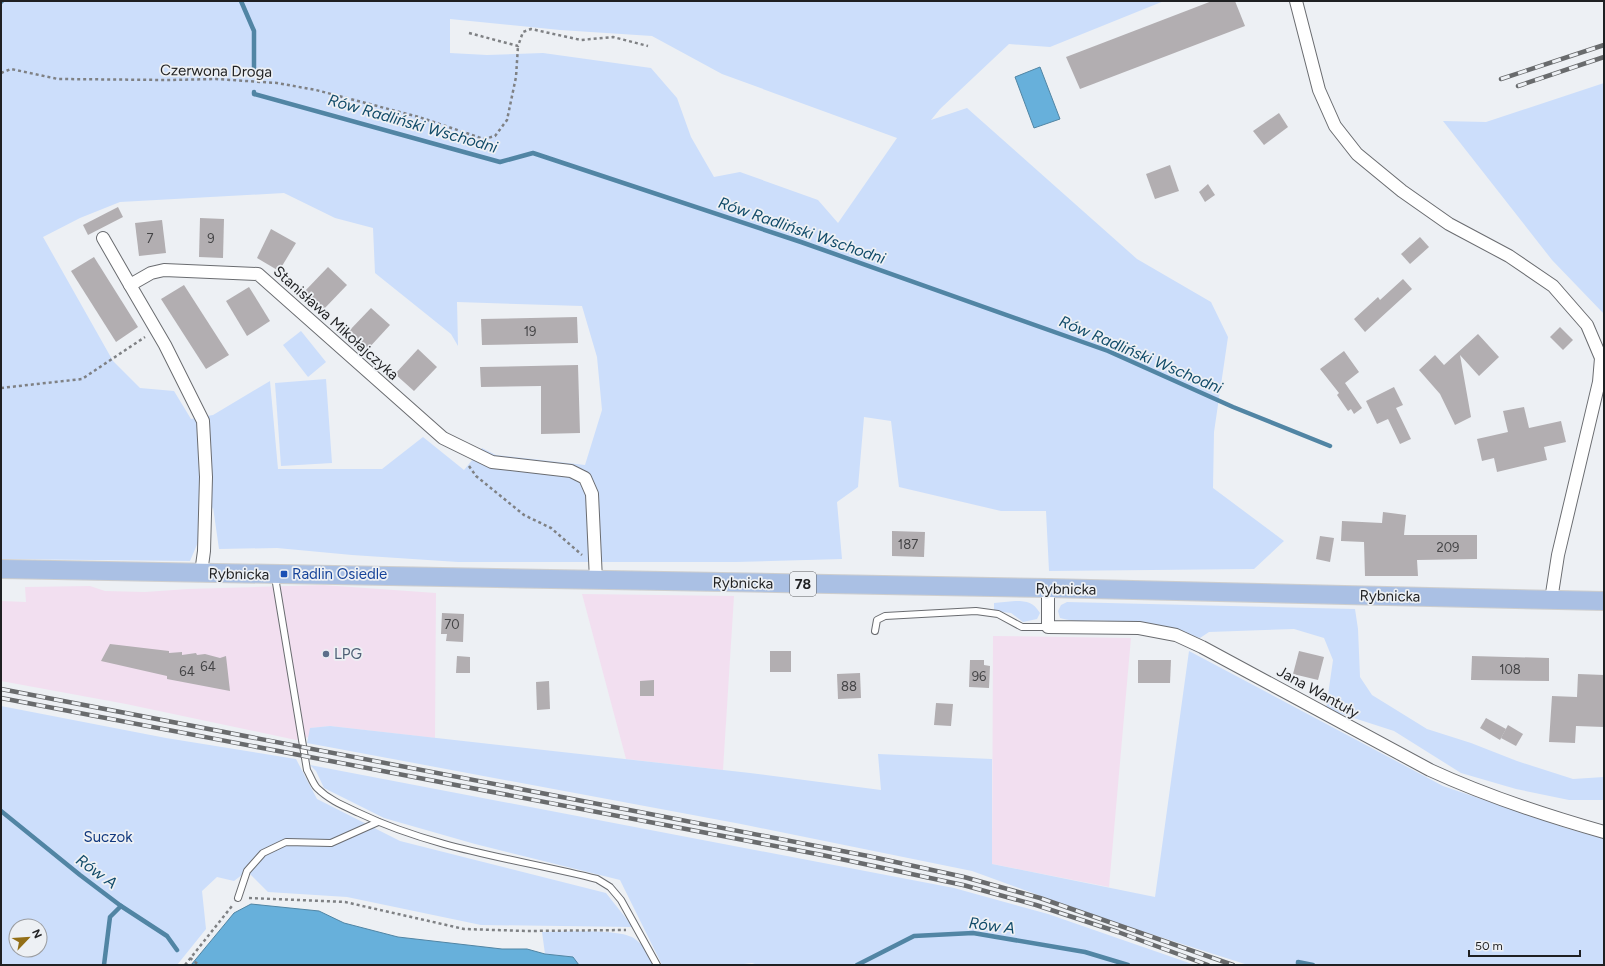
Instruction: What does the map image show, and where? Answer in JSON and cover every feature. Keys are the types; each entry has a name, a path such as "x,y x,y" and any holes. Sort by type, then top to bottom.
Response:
{"main road":[{"name":"Rybnicka","path":"1,569 1048,588 1604,602"}],"street":[{"path":"1296,1 1319,90 1335,126 1357,154 1402,191 1449,224 1509,256 1553,286 1587,325 1601,358 1599,382 1558,555 1551,600"},
{"path":"103,238 156,330 203,421 206,477 204,551 201,573"},
{"name":"Stanisława Mikołajczyka","path":"130,285 151,273 164,270 258,274 442,438 492,462 571,471 585,478 592,494 596,580"},
{"path":"1048,588 1048,627"},
{"name":"Jana Wantuły","path":"1048,627 1139,628 1176,635 1202,647 1376,742 1458,783 1502,800 1604,832"}],"lane":[{"path":"274,574 308,770 316,787 332,800 378,822 467,852 597,879 610,887 621,900 657,965"},
{"path":"875,631 877,620 885,616 976,611 998,614 1022,627 1048,627"},
{"path":"238,898 247,871 263,853 286,842 331,844 378,822"}],"path":[{"path":"468,33 518,46 523,32 531,29 581,40 613,37 648,46"},
{"name":"Czerwona Droga","path":"1,73 11,69 58,79 216,79 277,83 316,90 419,117 484,139 495,136 507,120 516,77 518,46"},
{"path":"1,388 82,379 156,330"},
{"path":"468,465 476,476 524,515 551,528 582,555 585,560"},
{"path":"185,965 238,898 346,902 464,929 527,931 628,930"},
{"path":"190,958 199,965"}],"shaded area":[{"path":"323,585 436,593 435,738 330,726 311,728 309,737 296,740 126,704 1,681 1,601 26,602 25,587 90,586 105,591 145,592 188,589"},
{"path":"582,594 734,596 723,770 626,759"},
{"path":"993,636 1131,638 1109,887 992,864"}],"green space":[{"path":"1,1 1164,1 1050,47 1009,44 940,109 931,120 967,108 1137,259 1211,302 1228,337 1214,432 1213,488 1284,541 1254,569 1049,571 1046,511 1001,511 899,487 891,421 864,417 858,487 837,502 842,559 736,562 458,562 277,548 219,549 213,507 190,561 1,559","holes":["450,19 560,30 652,36 722,74 897,138 838,223 818,200 740,172 714,177 691,137 677,98 651,68 543,53 487,55 450,53","284,193 335,218 373,228 375,273 451,334 458,346 457,302 582,306 597,357 602,410 585,465 496,455 482,448 464,470 423,437 382,469 278,469 270,381 213,415 191,419 174,391 140,388 113,361 43,237 80,218 120,202"]},
{"path":"1604,83 1604,314 1552,260 1443,121 1486,122"},
{"path":"301,331 326,362 308,377 283,345"},
{"path":"326,379 332,463 281,466 275,383"},
{"path":"1023,601 1035,606 1040,613 1037,619 1023,622 1011,613 994,611 994,603"},
{"path":"1067,602 1355,609 1358,629 1360,677 1372,695 1427,729 1471,743 1517,761 1573,779 1604,777 1604,800 1569,800 1516,789 1461,773 1394,731 1326,709 1333,660 1324,638 1294,629 1209,632 1200,638 1166,629 1132,623 1084,621 1060,618 1058,611 1061,605"},
{"path":"1189,651 1443,786 1566,828 1604,839 1604,965 1248,965 1110,921 972,871 741,824 307,743 310,728 330,726 750,773 881,790 878,754 992,759 992,864 1155,897"},
{"name":"Suczok","path":"1,706 166,738 296,759 317,799 400,841 606,893 633,927 481,925 347,897 268,892 247,871 234,881 217,877 202,891 206,929 177,965 1,965"},
{"path":"310,765 954,888 1048,914 1195,965 758,965 752,963 736,965 662,965 620,880 475,844 384,818 324,788 316,771"},
{"path":"542,932 604,932 628,936 641,944 657,965 579,965 573,957 545,954"}],"water":[{"path":"1040,67 1060,119 1034,128 1015,77"},
{"path":"251,904 319,911 344,923 398,937 502,949 527,949 545,954 573,957 579,965 191,965 234,913"}],"building":[{"path":"1212,1 1235,1 1245,26 1080,89 1066,57"},
{"path":"1279,113 1288,127 1264,145 1253,131"},
{"path":"1170,165 1179,191 1155,199 1146,174"},
{"path":"1208,184 1215,195 1205,202 1199,192"},
{"path":"118,207 123,217 88,235 83,225"},
{"path":"200,218 224,219 223,258 199,257"},
{"path":"162,220 166,253 139,256 135,223"},
{"path":"271,229 296,243 279,271 257,258"},
{"path":"1420,237 1429,247 1410,264 1401,254"},
{"path":"94,257 138,327 116,342 71,271"},
{"path":"328,267 347,285 323,310 304,292"},
{"path":"1403,279 1412,289 1365,332 1354,319 1378,297 1380,300"},
{"path":"184,285 229,355 206,369 161,299"},
{"path":"249,287 270,321 247,336 226,301"},
{"path":"371,308 390,325 367,350 348,332"},
{"path":"577,317 578,343 482,345 481,319"},
{"path":"1560,327 1573,340 1563,350 1550,337"},
{"path":"1478,334 1499,357 1479,376 1460,355 1471,417 1455,425 1440,394 1419,370 1435,355 1444,365"},
{"path":"418,349 437,367 414,391 395,374"},
{"path":"1344,351 1359,372 1345,383 1362,408 1354,414 1351,409 1348,411 1337,395 1339,393 1320,369"},
{"path":"578,365 580,433 541,434 541,386 481,387 480,367"},
{"path":"1394,387 1403,405 1396,408 1411,439 1400,444 1388,419 1377,424 1366,401"},
{"path":"1524,407 1529,428 1561,421 1566,442 1544,447 1547,460 1497,472 1494,458 1482,461 1477,439 1508,432 1503,411"},
{"path":"1383,512 1406,515 1404,535 1477,535 1477,559 1417,560 1418,576 1365,576 1364,542 1341,541 1342,521 1382,523"},
{"path":"892,531 925,532 924,557 892,556"},
{"path":"1320,536 1334,538 1330,562 1316,559"},
{"path":"442,613 464,614 463,642 446,641 447,634 441,634"},
{"path":"110,644 169,651 169,653 182,652 182,655 196,653 197,655 205,654 220,658 226,656 230,691 167,679 167,676 101,661"},
{"path":"770,651 791,651 791,672 770,672"},
{"path":"1299,651 1324,657 1318,680 1293,674"},
{"path":"457,656 470,657 470,673 456,673"},
{"path":"1472,656 1549,658 1549,681 1471,680"},
{"path":"970,660 984,660 984,665 990,666 989,688 969,687"},
{"path":"1138,660 1171,660 1170,683 1138,683"},
{"path":"860,673 861,698 838,699 837,674"},
{"path":"1578,674 1604,675 1604,727 1576,726 1575,743 1549,742 1552,696 1577,697"},
{"path":"654,680 654,696 640,696 640,681"},
{"path":"549,681 550,709 537,710 536,682"},
{"path":"936,703 953,704 951,726 934,725"},
{"path":"1486,718 1506,729 1500,740 1480,728"},
{"path":"1508,725 1523,734 1516,746 1501,738"}],"waterway":[{"name":"Rów Radliński Wschodni","path":"241,1 254,31 254,69"},
{"name":"Rów Radliński Wschodni","path":"254,92 254,94 500,162 533,153 801,242 1108,351 1233,407 1330,446"},
{"name":"Rów A","path":"1,811 121,906 167,936 177,950"},
{"path":"104,965 110,917 121,906"},
{"name":"Rów A","path":"857,965 914,936 973,933 1085,952 1128,965"},
{"name":"Rów A","path":"1298,965 1298,962 1313,965"}],"railway":[{"path":"1501,79 1604,45"},
{"path":"1518,86 1604,57"},
{"path":"1,689 868,856 964,877 1040,898 1233,965"},
{"path":"1,698 822,855 963,885 1036,905 1118,932 1208,965"}],"place":[{"name":"Radlin Osiedle","path":"284,574"},
{"name":"LPG","path":"326,654"}]}
